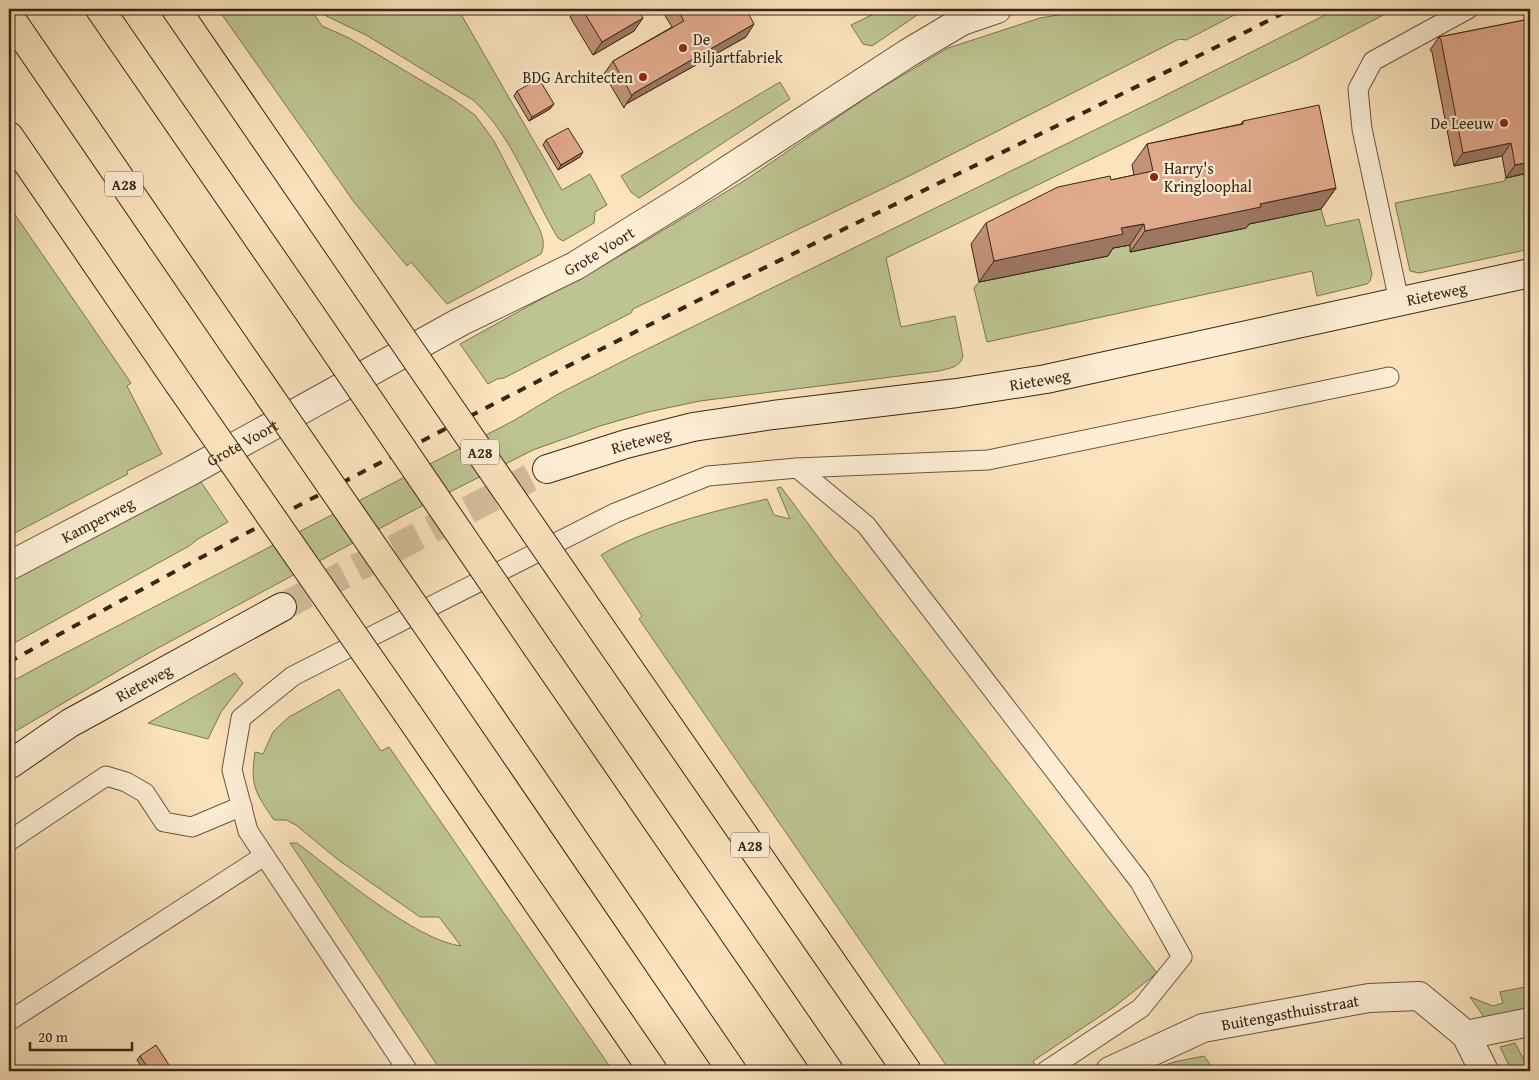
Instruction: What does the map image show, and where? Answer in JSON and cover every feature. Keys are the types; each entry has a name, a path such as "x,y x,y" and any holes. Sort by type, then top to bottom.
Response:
{"highway":[{"path":"100,9 829,1071"},
{"name":"A28","path":"176,9 907,1071"},
{"name":"A28","path":"9,16 732,1071"},
{"path":"9,136 653,1071"}],"street":[{"name":"Grote Voort","path":"187,473 460,322 575,266 908,53 962,21 997,9"},
{"name":"Rieteweg","path":"547,469 626,444 692,427 773,415 957,393 1046,379 1530,273"},
{"name":"Kamperweg","path":"9,566 187,473"},
{"name":"Rieteweg","path":"9,765 70,723 282,607"},
{"name":"Buitengasthuisstraat","path":"1110,1071 1203,1028 1369,998 1419,996 1466,1035 1484,1071"},
{"path":"1466,1035 1530,1022"}],"lane":[{"path":"1399,301 1362,129 1358,89 1373,61 1468,9"},
{"path":"408,1071 248,831 232,770 241,718 293,676 615,513 708,476 797,468 988,460 1389,377"},
{"path":"797,468 866,525 1140,882 1182,956 1141,1008 1046,1071"},
{"path":"9,841 106,776 126,782 145,792 164,822 192,827 242,806"},
{"path":"9,1022 264,856"}],"green space":[{"path":"218,9 458,9 562,190 590,174 607,205 595,212 594,223 563,241 558,238 511,148 500,131 473,100 366,35 316,11 314,14 322,26 349,38 377,54 454,100 475,115 494,141 540,230 543,242 541,254 447,304 411,262 407,266 354,202"},
{"path":"884,9 926,9 872,46 863,44 851,25"},
{"path":"1094,9 1246,9 1186,40 1179,39 909,176 633,309 631,313 504,378 497,379 488,384 460,344 639,245 747,179 873,93 948,48 1040,18"},
{"path":"1337,9 1395,9 1299,59 886,258 901,327 955,316 963,356 957,365 939,371 700,401 648,412 600,426 533,450 414,510 147,654 9,735 9,683 513,421 560,393"},
{"path":"780,82 790,99 639,198 631,192 621,176"},
{"path":"1530,173 1530,249 1419,273 1410,271 1395,203 1505,181 1505,178"},
{"path":"9,206 131,383 127,386 162,454 127,471 128,474 9,536"},
{"path":"1321,209 1326,226 1359,219 1372,274 1367,284 1317,296 1312,271 987,342 974,288 979,282 1108,256 1107,249 1130,245 1131,252 1246,228 1245,225"},
{"path":"199,479 228,522 189,546 9,646 9,580"},
{"path":"781,487 832,556 1157,973 1114,1007 1033,1061 1039,1071 950,1071 639,619 642,616 601,555 619,545 660,528 767,499 774,515 790,519 777,488"},
{"path":"235,673 243,683 221,712 208,739 148,723"},
{"path":"339,689 381,751 389,747 613,1071 441,1071 290,843 297,843 399,919 442,941 461,946 439,917 420,917 337,859 296,825 286,820 274,820 258,795 254,781 255,752 263,754 273,732 289,717"},
{"path":"1530,986 1530,1009 1486,1020 1470,997 1493,1006 1503,1003 1500,992"},
{"path":"1515,1043 1530,1071 1512,1071 1500,1047"},
{"path":"1204,1056 1215,1071 1147,1071 1174,1062"}],"building":[{"path":"582,9 637,9 643,18 602,42"},
{"path":"677,9 746,9 754,24 634,93 632,96 613,61 684,21"},
{"path":"1530,19 1530,162 1515,165 1511,143 1463,153 1439,37"},
{"path":"539,79 554,104 532,117 517,91"},
{"path":"1319,105 1336,188 1260,204 1261,207 1145,231 1144,224 1121,228 1123,234 994,261 986,223 1058,187 1110,176 1111,180 1153,171 1147,144 1243,124 1243,121"},
{"path":"568,128 583,152 561,165 546,140"},
{"path":"156,1045 173,1071 150,1071 140,1056"}],"tunnel":[{"path":"282,607 547,469"}],"railway":[{"path":"9,662 271,520 536,382 1291,9"}],"place":[{"name":"De Biljartfabriek","path":"683,48"},
{"name":"BDG Architecten","path":"643,77"},
{"name":"De Leeuw","path":"1504,123"},
{"name":"Harry's Kringloophal","path":"1154,177"}]}
